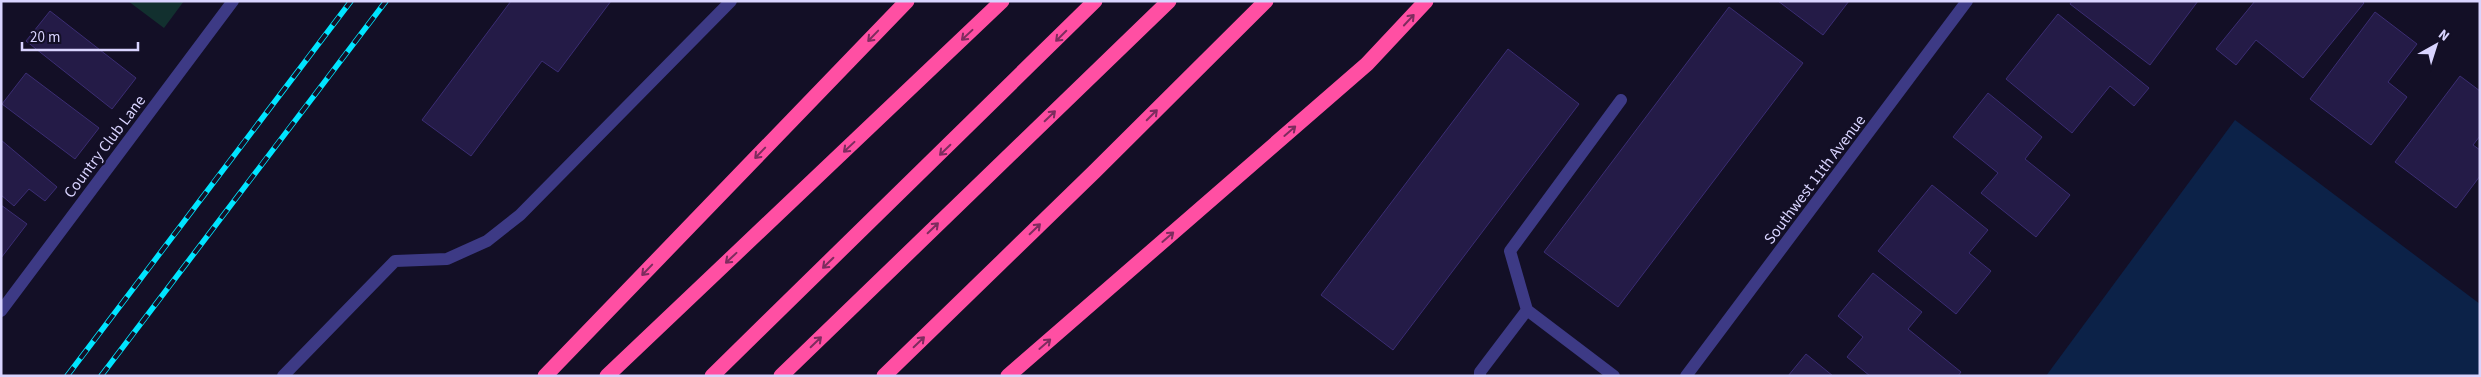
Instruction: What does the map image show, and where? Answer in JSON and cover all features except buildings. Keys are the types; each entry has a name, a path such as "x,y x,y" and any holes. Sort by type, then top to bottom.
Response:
{"highway":[{"path":"545,376 907,1"},
{"path":"607,376 1002,1"},
{"path":"712,376 1095,1"},
{"path":"781,376 1169,1"},
{"path":"884,376 1094,172 1266,1"},
{"path":"1008,376 1367,64 1426,1"}],"street":[{"name":"Country Club Lane","path":"1,311 234,1"},
{"path":"283,376 395,260 446,259 487,241 520,215 731,1"},
{"name":"Southwest 11th Avenue","path":"1686,376 1967,1"},
{"path":"1614,376 1527,310 1510,251 1621,100"},
{"path":"1480,376 1480,372 1527,310"}],"green space":[{"path":"128,1 184,1 164,28"}],"water":[{"path":"2235,120 2480,304 2480,376 2046,376"}],"railway":[{"path":"67,376 351,1"},
{"path":"101,376 386,1"}]}
